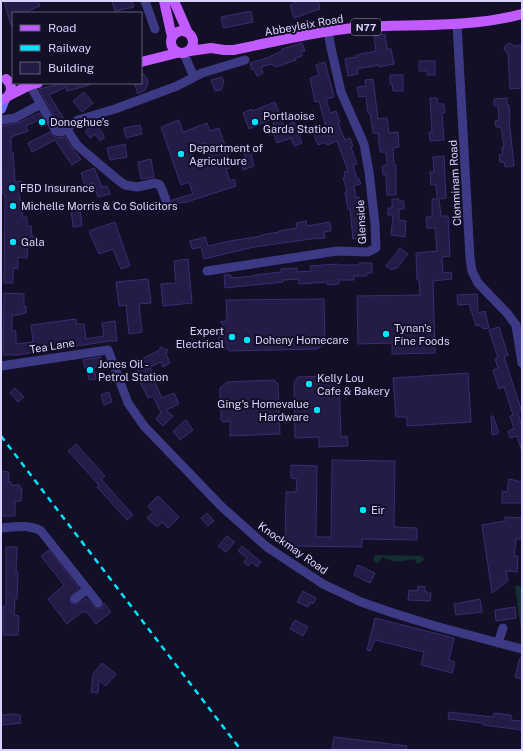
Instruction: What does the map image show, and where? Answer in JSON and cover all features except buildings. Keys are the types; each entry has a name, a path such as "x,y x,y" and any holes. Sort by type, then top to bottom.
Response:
{"main road":[{"path":"164,1 174,51 184,52"},
{"path":"142,62 184,52 193,44 174,1"},
{"name":"Abbeyleix Road","path":"211,48 234,50 328,31 407,25 458,24 506,18 522,14"},
{"path":"152,60 178,32 185,32 190,35"},
{"name":"N77","path":"190,35 211,48"},
{"name":"N77","path":"184,52 211,48"},
{"path":"4,101 12,88 7,78"},
{"path":"4,101 30,84"}],"street":[{"path":"146,1 155,29"},
{"name":"Clonminam Road","path":"458,24 470,258 472,271 481,287 519,325"},
{"name":"Glenside","path":"207,271 337,251 368,252 376,248 375,224 369,172 364,144 341,92 330,48 328,31"},
{"path":"184,52 194,77"},
{"path":"30,84 56,131 61,132 78,120 115,110 177,86 208,71 245,60"},
{"path":"1,120 14,118 41,104"},
{"path":"66,128 77,145 118,180 130,186 144,186 155,183 160,186 166,200"},
{"path":"519,325 522,362"},
{"name":"Tea Lane","path":"1,366 108,350"},
{"name":"Knockmay Road","path":"108,350 128,403 144,426 218,502 267,547 323,584 361,602 393,614 522,649"},
{"path":"1,528 30,527 41,531 98,603"},
{"path":"75,599 87,589"},
{"path":"498,643 504,628"}],"green space":[{"path":"375,555 421,556 424,560 417,564 415,559 395,561 382,557 378,564 373,560"},
{"path":"515,586 522,586 521,630"}],"railway":[{"path":"1,436 241,750"}],"place":[{"name":"Donoghue’s","path":"42,122"},
{"name":"Portlaoise Garda Station","path":"255,122"},
{"name":"Department of Agriculture","path":"181,154"},
{"name":"FBD Insurance","path":"12,188"},
{"name":"Michelle Morris & Co Solicitors","path":"13,206"},
{"name":"Gala","path":"13,242"},
{"name":"Tynan's Fine Foods","path":"386,334"},
{"name":"Expert Electrical","path":"232,337"},
{"name":"Doheny Homecare","path":"247,340"},
{"name":"Jones Oil - Petrol Station","path":"90,370"},
{"name":"Kelly Lou Cafe & Bakery","path":"309,384"},
{"name":"Ging's Homevalue Hardware","path":"317,410"},
{"name":"Eir","path":"363,510"}]}
